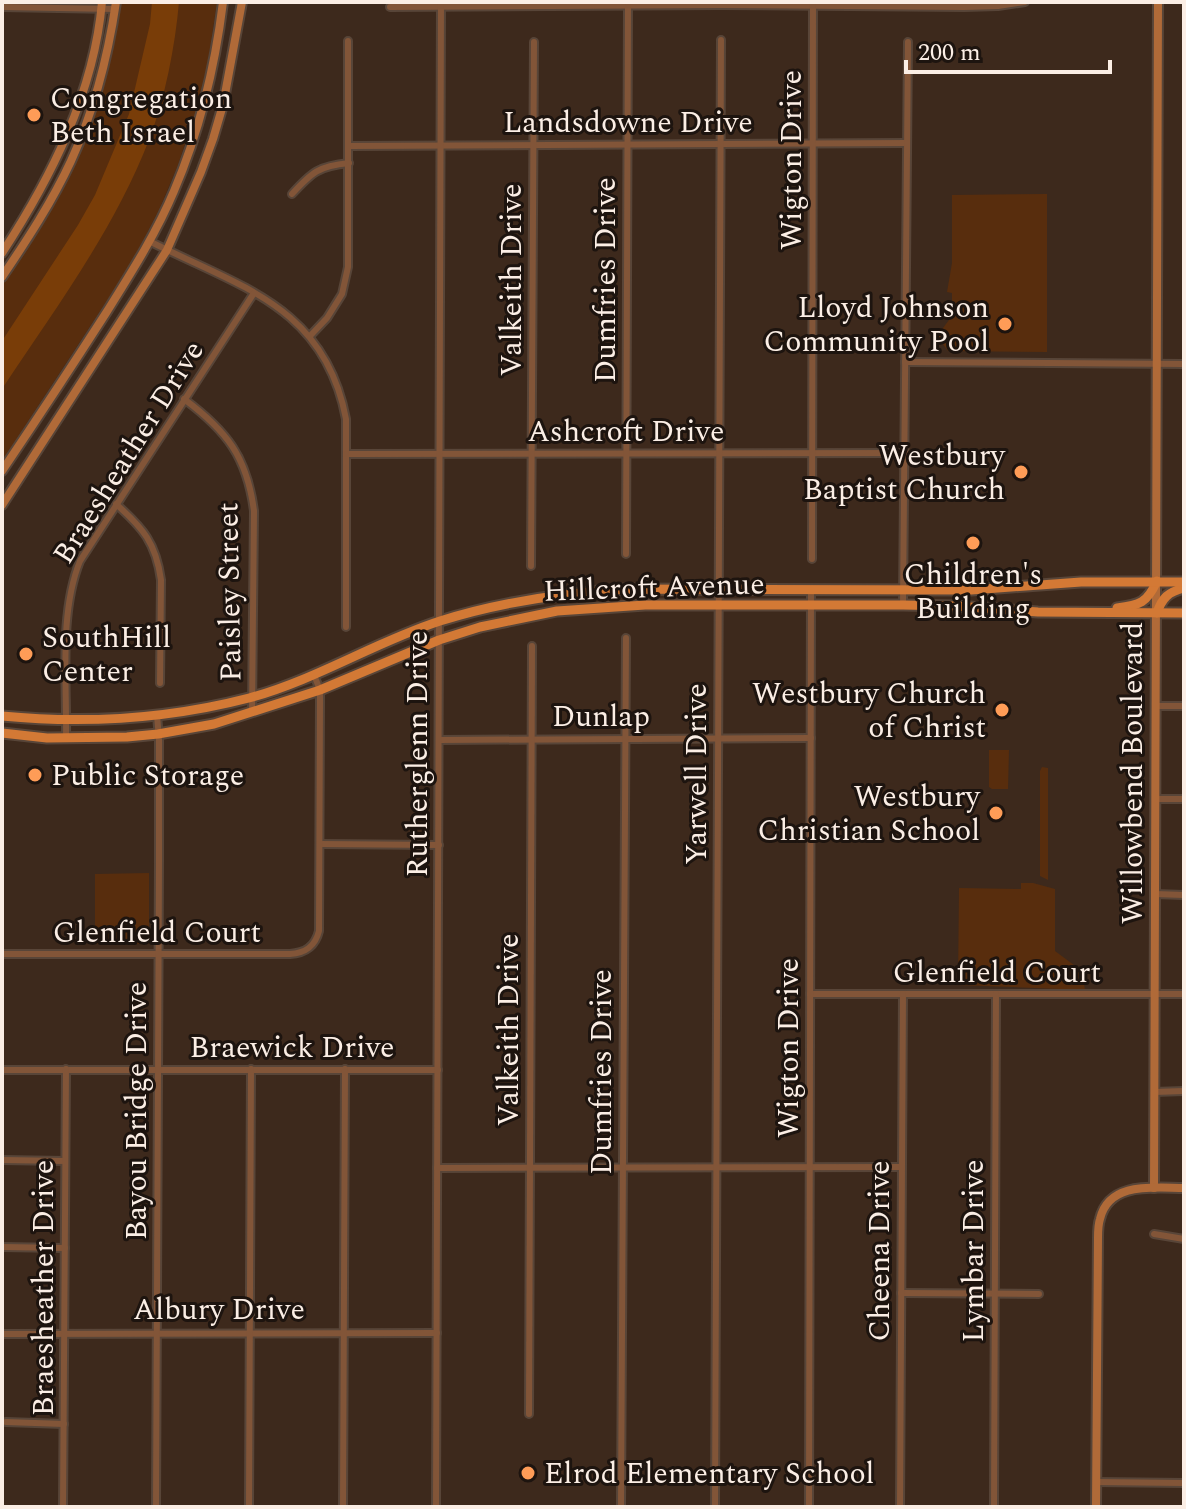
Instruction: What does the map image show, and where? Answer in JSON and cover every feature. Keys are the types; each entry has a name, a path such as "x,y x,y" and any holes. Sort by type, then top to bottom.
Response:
{"main road":[{"path":"2,471 134,268 174,191 192,145 207,92 223,2"},
{"path":"2,505 167,250 213,139 223,105 242,2"},
{"name":"Willowbend Boulevard","path":"1154,1188 1158,2"},
{"path":"16,256 3,250 60,151 84,86 102,6"},
{"path":"2,277 43,214 76,149 96,93 116,6"},
{"path":"216,49 234,52"},
{"path":"57,388 72,399"},
{"path":"1094,613 1144,602 1157,581"},
{"name":"Hillcroft Avenue","path":"2,719 126,719 252,697 314,675 439,621 525,600 579,592 718,588 971,590 1081,582 1184,582"},
{"path":"1157,613 1165,596 1184,588"},
{"name":"Hillcroft Avenue","path":"2,733 66,738 158,734 214,724 320,690 439,640 494,624 557,611 633,606 903,605 1038,612 1184,613"},
{"path":"1096,1507 1097,1251 1100,1218 1106,1204 1128,1190 1184,1188"}],"street":[{"path":"390,7 441,4 628,6 1025,2"},
{"name":"Rutherglenn Drive","path":"436,1507 441,4"},
{"name":"Wigton Drive","path":"812,559 813,4"},
{"path":"2,7 116,6"},
{"name":"Dumfries Drive","path":"626,554 628,6"},
{"name":"Yarwell Drive","path":"715,1507 721,40"},
{"path":"310,336 327,318 342,294 348,267 348,41"},
{"name":"Valkeith Drive","path":"531,566 534,42"},
{"path":"903,605 908,42"},
{"name":"Landsdowne Drive","path":"349,146 907,143"},
{"path":"292,194 309,175 328,165 349,163"},
{"path":"149,241 278,307 310,336 333,372 346,419 346,627"},
{"name":"Braesheather Drive","path":"66,738 66,622 68,600 80,561 254,293"},
{"path":"905,362 1184,364"},
{"name":"Paisley Street","path":"184,399 206,415 226,436 242,462 251,492 254,511 252,713"},
{"name":"Ashcroft Drive","path":"347,454 905,453"},
{"path":"116,504 149,539 159,567 160,683"},
{"name":"Wigton Drive","path":"809,1507 811,589"},
{"name":"Dumfries Drive","path":"621,1507 626,638"},
{"name":"Valkeith Drive","path":"529,1414 532,646"},
{"path":"314,675 320,690 320,844 439,845"},
{"path":"1156,706 1184,706"},
{"name":"Bayou Bridge Drive","path":"156,1507 157,715"},
{"name":"Dunlap","path":"439,740 811,738"},
{"path":"1155,799 1184,799"},
{"name":"Glenfield Court","path":"2,954 298,953 310,948 319,931 320,844"},
{"path":"1155,894 1184,895"},
{"name":"Glenfield Court","path":"810,994 1184,994"},
{"name":"Cheena Drive","path":"900,1507 903,994"},
{"name":"Lymbar Drive","path":"994,1507 996,994"},
{"name":"Braesheather Drive","path":"63,1507 66,1069"},
{"path":"249,1507 251,1069"},
{"path":"343,1507 345,1069"},
{"name":"Braewick Drive","path":"2,1070 438,1070"},
{"path":"1154,1092 1184,1091"},
{"path":"2,1160 65,1161"},
{"path":"437,1168 902,1167"},
{"path":"1154,1234 1184,1239"},
{"path":"2,1247 65,1248"},
{"path":"901,1293 1039,1294"},
{"name":"Albury Drive","path":"2,1334 437,1333"},
{"path":"6,1422 64,1424"},
{"path":"1096,1482 1184,1483"}],"shaded area":[{"path":"120,2 217,2 208,62 195,113 178,165 136,254 2,461 2,283 38,228 82,146 106,75"},
{"path":"152,2 179,2 168,72 149,140 101,237 2,389 2,341 95,195 129,114 150,24"},
{"path":"1047,194 1047,352 948,351 937,336 952,316 952,293 947,292 952,263 952,195"},
{"path":"989,750 1009,750 1008,789 989,787"},
{"path":"1042,767 1048,768 1048,880 1040,876"},
{"path":"149,873 149,944 95,944 95,874"},
{"path":"1021,883 1055,889 1055,951 1082,971 1085,990 958,985 959,888 1021,889"}],"place":[{"name":"Congregation Beth Israel","path":"34,115"},
{"name":"Lloyd Johnson Community Pool","path":"1005,324"},
{"name":"Westbury Baptist Church","path":"1021,472"},
{"name":"Children's Building","path":"973,543"},
{"name":"SouthHill Center","path":"26,654"},
{"name":"Westbury Church of Christ","path":"1002,710"},
{"name":"Public Storage","path":"35,775"},
{"name":"Westbury Christian School","path":"996,813"},
{"name":"Elrod Elementary School","path":"528,1473"}]}
